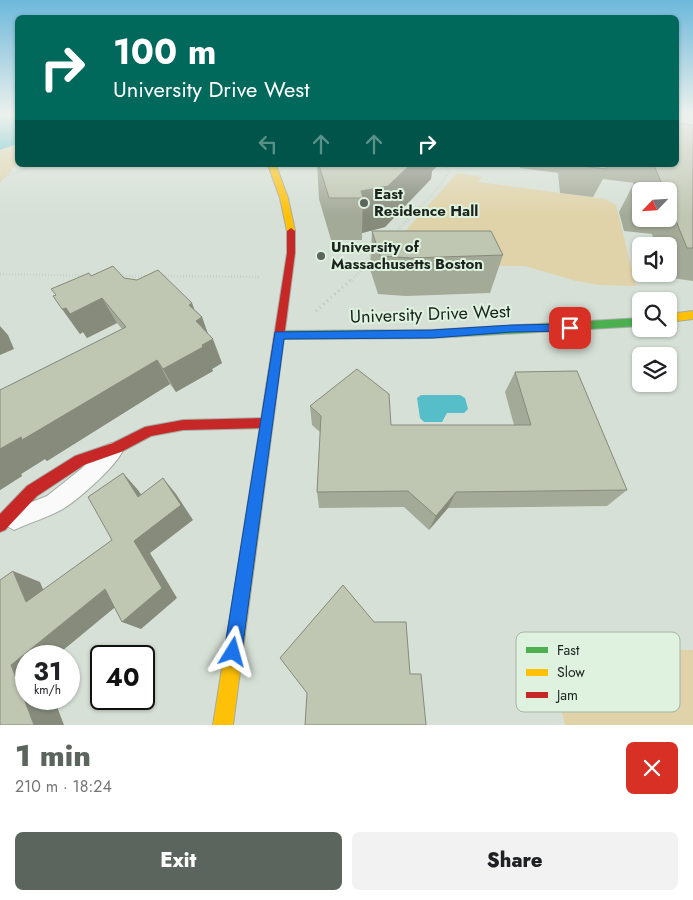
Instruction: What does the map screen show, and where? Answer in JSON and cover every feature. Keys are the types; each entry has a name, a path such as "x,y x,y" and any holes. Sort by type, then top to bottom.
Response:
{"street":[{"path":"223,725 291,253 292,232 287,203 273,167"},
{"path":"677,317 693,314"},
{"name":"University Drive West","path":"279,335 432,334 632,323"},
{"path":"1,524 54,502 88,476 116,448 149,432 183,425 265,423"}],"path":[{"path":"0,179 29,167"},
{"path":"390,234 398,230 444,181 449,172 446,167"},
{"path":"316,311 358,273 368,262 374,250"},
{"path":"0,274 103,276"},
{"path":"113,276 152,276"},
{"path":"162,276 259,277"}],"shaded area":[{"path":"15,149 15,166 0,183 0,150"},
{"path":"457,173 482,177 478,182 605,199 616,205 632,270 632,282 635,282 636,286 600,285 576,281 525,266 414,266 401,236"},
{"path":"680,650 693,650 693,725 565,725 562,712 680,712"}],"water":[{"path":"421,395 460,395 465,398 468,409 464,413 447,413 442,422 424,422 420,418 417,398"}],"building":[{"path":"679,149 693,149 693,248 687,248 678,226 678,182 661,182 655,167 679,167"},
{"path":"320,167 408,167 388,186 361,191 363,198 329,198"},
{"path":"590,167 606,167 607,169"},
{"path":"372,231 491,231 503,255 411,258 380,256"},
{"path":"113,266 124,278 137,280 158,270 192,303 189,305 202,317 196,321 213,339 202,345 203,347 163,369 157,360 22,440 21,437 0,449 0,390 126,327 102,298 70,314 66,308 62,309 53,296 56,295 51,289 89,273 91,276"},
{"path":"357,369 389,394 391,425 531,425 515,372 577,371 627,490 456,492 436,516 408,491 317,492 321,416 310,406"},
{"path":"123,473 138,497 163,478 181,505 134,541 162,588 122,622 105,589 36,645 15,645 15,662 11,665 15,675 15,710 28,710 34,725 0,725 0,580 13,571 26,602 112,540 88,497"},
{"path":"343,585 374,622 406,622 410,674 421,674 426,725 305,725 307,693 280,658"}],"traffic: fast":[{"path":"279,335 432,334 632,323"}],"traffic: slow":[{"path":"273,167 284,198 291,231"},
{"path":"677,317 693,315"},
{"path":"223,725 269,407"}],"traffic: jam":[{"path":"269,407 291,253 291,231"},
{"path":"0,525 32,491 80,460 116,448 149,431 183,425 265,423"}],"place":[{"name":"East Residence Hall","path":"364,203"},
{"name":"University of Massachusetts Boston","path":"321,256"}],"route":[{"path":"233,652 279,335 432,334 512,329 570,328"}]}
